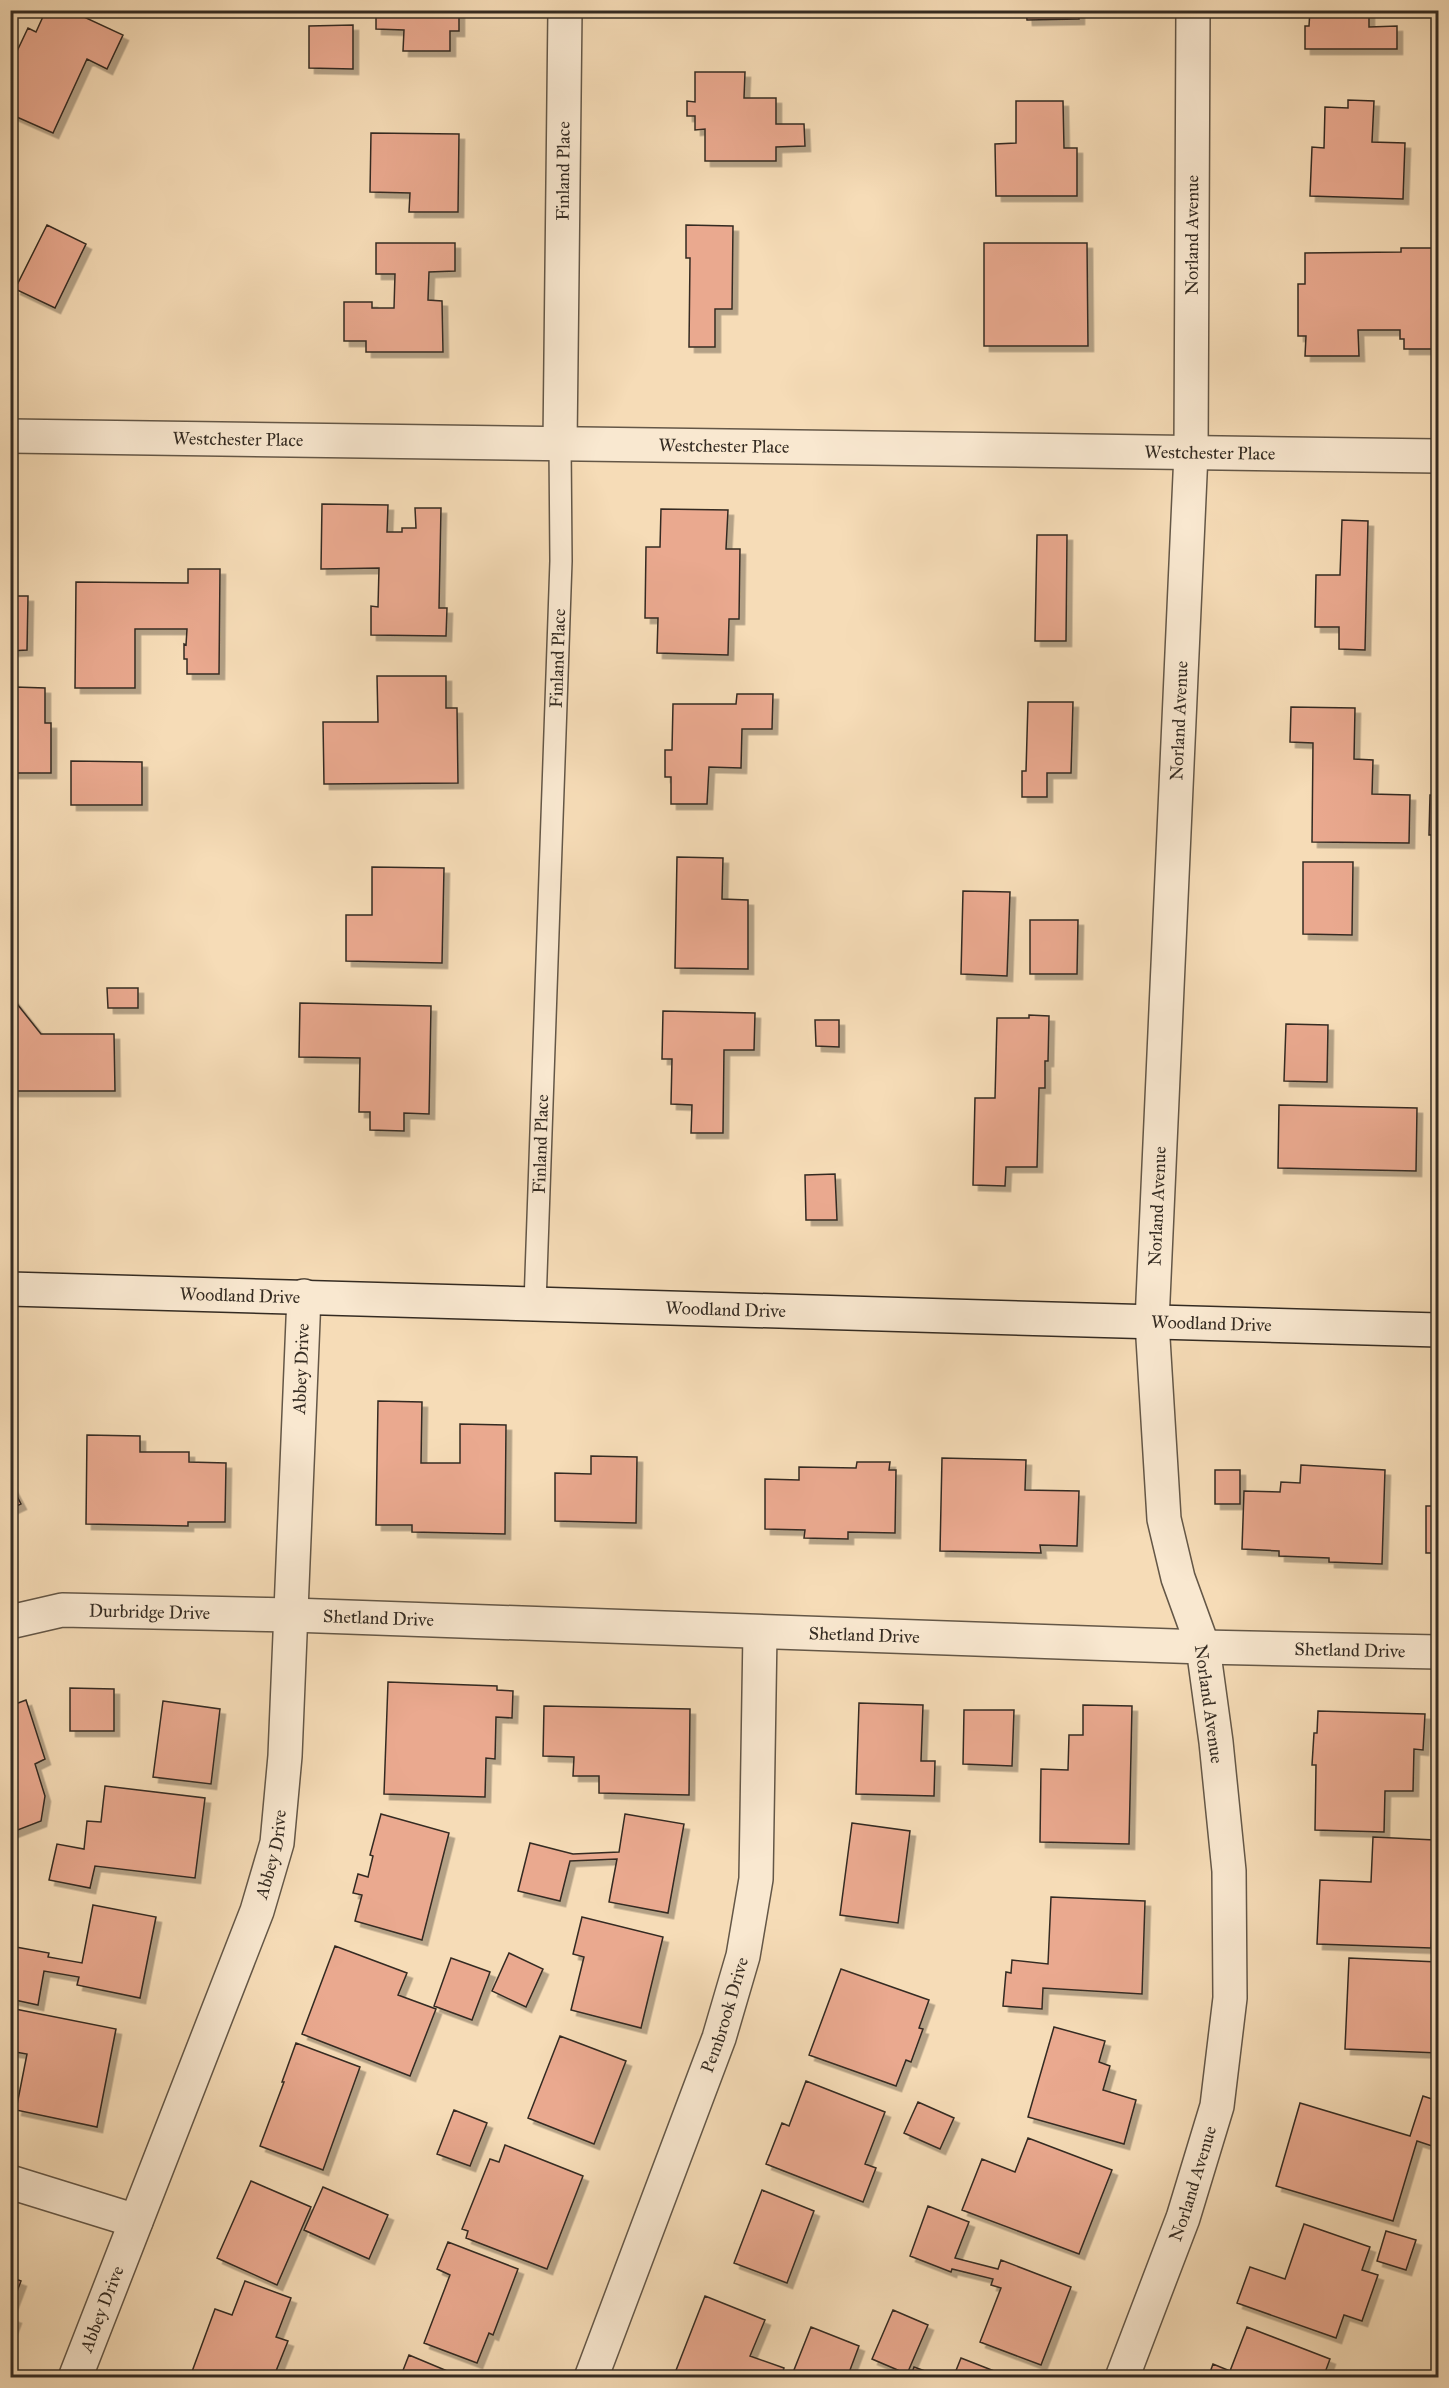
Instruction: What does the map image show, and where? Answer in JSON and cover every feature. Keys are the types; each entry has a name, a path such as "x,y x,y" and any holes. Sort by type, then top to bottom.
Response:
{"street":[{"name":"Finland Place","path":"560,444 565,10"},
{"name":"Norland Avenue","path":"1122,2378 1183,2218 1217,2106 1230,1998 1229,1871 1203,1647 1178,1578 1164,1519 1152,1323 1191,453 1193,10"},
{"name":"Westchester Place","path":"10,436 1438,456"},
{"name":"Woodland Drive","path":"10,1289 1438,1330"},
{"name":"Abbey Drive","path":"75,2378 257,1911 277,1843 285,1756 292,1615 304,1296"},
{"name":"Durbridge Drive","path":"10,1622 62,1610 292,1615"},
{"name":"Shetland Drive","path":"292,1615 1203,1647 1438,1652"},
{"name":"Pembrook Drive","path":"591,2378 720,2038 743,1956 756,1879 760,1632"},
{"path":"10,2182 136,2221"}],"lane":[{"name":"Finland Place","path":"535,1304 561,573 560,444"}],"building":[{"path":"46,10 69,10 123,35 107,69 87,59 53,133 10,114 10,66 28,28 36,32"},
{"path":"376,10 459,10 459,31 450,31 450,51 403,51 404,30 376,29"},
{"path":"1026,10 1079,10 1079,19 1027,20"},
{"path":"1310,10 1369,10 1369,27 1397,26 1397,49 1305,49 1305,26 1309,26"},
{"path":"353,25 353,69 309,68 309,26"},
{"path":"695,72 745,72 744,98 776,98 776,124 804,124 805,146 776,147 776,161 705,161 705,129 695,130 695,116 687,116 687,101 695,102"},
{"path":"1348,100 1374,101 1372,142 1405,143 1403,199 1310,196 1312,147 1324,148 1325,107 1348,108"},
{"path":"1016,101 1063,101 1064,148 1077,148 1077,196 996,196 995,144 1016,143"},
{"path":"371,133 459,134 458,212 409,212 410,193 370,192"},
{"path":"47,225 86,244 55,308 15,289"},
{"path":"686,225 733,226 732,309 715,309 715,347 689,347 690,258 686,258"},
{"path":"376,243 455,243 455,271 429,272 428,300 442,301 443,352 366,352 366,341 344,341 344,302 372,302 372,308 394,308 395,274 376,274"},
{"path":"984,243 1087,243 1088,346 984,346"},
{"path":"1401,248 1438,248 1438,349 1404,349 1404,339 1400,339 1400,330 1358,330 1359,356 1305,356 1306,336 1298,336 1298,284 1305,284 1305,253 1401,252"},
{"path":"322,504 388,505 387,532 402,532 402,528 416,528 415,508 441,508 439,608 447,608 446,636 371,635 371,606 378,607 379,568 321,569"},
{"path":"661,509 728,510 726,549 740,549 739,619 729,619 728,655 657,653 658,618 645,618 646,547 660,547"},
{"path":"1342,520 1368,521 1365,650 1339,649 1339,627 1315,627 1316,575 1340,575"},
{"path":"1037,535 1067,535 1066,641 1035,641"},
{"path":"188,569 220,569 219,674 187,674 184,644 186,645 187,629 135,629 135,688 75,688 76,582 188,583"},
{"path":"10,596 28,596 27,650 10,651"},
{"path":"377,676 446,676 446,708 457,708 458,783 324,784 323,722 378,722"},
{"path":"15,687 45,688 45,723 51,723 51,773 10,773 10,723 15,723"},
{"path":"737,694 773,694 772,729 742,729 741,768 709,767 707,804 671,804 671,777 665,777 665,750 672,750 673,704 736,704"},
{"path":"1028,702 1073,702 1071,773 1047,773 1047,797 1022,797 1022,771 1026,771"},
{"path":"1291,707 1355,708 1354,759 1373,760 1372,794 1410,795 1409,843 1312,842 1313,743 1290,742"},
{"path":"71,761 142,762 142,805 71,805"},
{"path":"1430,795 1438,796 1438,844 1432,844 1432,835 1429,835"},
{"path":"677,857 723,858 722,899 748,900 748,969 675,968"},
{"path":"1303,862 1353,862 1352,935 1303,934"},
{"path":"372,867 444,868 442,963 346,961 346,915 372,915"},
{"path":"963,891 1010,892 1007,976 961,974"},
{"path":"1030,920 1078,920 1077,974 1030,974"},
{"path":"107,988 138,988 138,1008 108,1008"},
{"path":"10,995 41,1034 114,1034 115,1091 10,1091"},
{"path":"300,1003 431,1006 429,1114 404,1113 404,1131 370,1130 370,1112 359,1112 360,1058 299,1057"},
{"path":"663,1011 755,1013 754,1050 724,1050 723,1133 691,1133 692,1105 671,1104 672,1059 662,1059"},
{"path":"1029,1015 1049,1016 1045,1088 1039,1088 1037,1167 1006,1167 1005,1186 973,1185 975,1098 995,1098 997,1018 1029,1018"},
{"path":"815,1020 839,1020 839,1047 816,1046"},
{"path":"1286,1024 1328,1025 1327,1082 1284,1081"},
{"path":"1279,1105 1417,1108 1416,1171 1278,1168"},
{"path":"835,1174 837,1220 806,1220 805,1175"},
{"path":"378,1401 422,1402 421,1463 460,1463 460,1424 506,1425 505,1534 412,1532 412,1525 376,1525"},
{"path":"87,1435 140,1436 140,1452 189,1452 189,1462 226,1463 225,1522 188,1522 188,1526 86,1524"},
{"path":"591,1456 637,1457 636,1523 555,1521 555,1473 591,1474"},
{"path":"942,1458 1026,1460 1025,1490 1079,1491 1077,1546 1040,1545 1041,1553 940,1551"},
{"path":"857,1462 890,1462 889,1470 896,1470 895,1533 848,1532 848,1539 804,1538 805,1530 765,1529 765,1479 799,1480 799,1467 856,1468"},
{"path":"1301,1465 1385,1470 1382,1564 1329,1562 1329,1558 1279,1556 1279,1551 1242,1549 1244,1491 1280,1492 1281,1482 1300,1483"},
{"path":"1215,1470 1240,1470 1240,1504 1215,1504"},
{"path":"10,1483 21,1504 10,1509"},
{"path":"1426,1506 1438,1506 1438,1553 1426,1553"},
{"path":"388,1682 497,1686 497,1690 513,1691 512,1718 496,1717 495,1759 486,1758 485,1797 384,1794"},
{"path":"70,1688 114,1689 114,1731 70,1731"},
{"path":"26,1700 45,1759 35,1764 45,1796 41,1821 10,1833 10,1706"},
{"path":"163,1701 220,1709 211,1784 153,1777"},
{"path":"859,1703 923,1705 921,1761 935,1761 934,1796 856,1794"},
{"path":"1083,1705 1132,1706 1129,1844 1040,1842 1041,1769 1068,1770 1069,1735 1083,1735"},
{"path":"544,1706 690,1709 689,1795 599,1793 599,1776 573,1776 574,1757 543,1756"},
{"path":"964,1710 1014,1710 1012,1766 963,1764"},
{"path":"1318,1711 1425,1714 1423,1750 1414,1749 1413,1791 1385,1791 1384,1832 1315,1830 1316,1765 1312,1765"},
{"path":"105,1786 205,1798 195,1878 95,1866 90,1888 49,1880 57,1844 84,1849 87,1821 101,1822"},
{"path":"381,1814 449,1833 422,1940 355,1921 362,1895 353,1893 358,1874 368,1877 373,1856 370,1855"},
{"path":"625,1814 684,1824 668,1913 609,1902 617,1859 570,1861 560,1901 518,1891 530,1843 573,1854 619,1852"},
{"path":"852,1823 910,1831 898,1923 840,1915"},
{"path":"1373,1837 1435,1840 1431,1948 1317,1944 1320,1880 1371,1882"},
{"path":"1051,1897 1145,1901 1142,1994 1043,1988 1042,2009 1003,2006 1006,1972 1011,1973 1012,1960 1048,1964"},
{"path":"93,1905 156,1917 140,1998 77,1985 79,1977 44,1971 38,2005 10,1999 10,1946 49,1953 48,1957 82,1963"},
{"path":"582,1917 663,1937 641,2028 571,2010 584,1957 573,1954"},
{"path":"335,1946 407,1973 398,1995 436,2009 410,2076 302,2034"},
{"path":"509,1953 543,1969 526,2007 492,1991"},
{"path":"451,1958 490,1972 472,2020 434,2006"},
{"path":"1349,1958 1438,1962 1438,2053 1345,2049"},
{"path":"841,1969 929,2000 919,2028 923,2029 911,2062 906,2060 896,2086 809,2055"},
{"path":"10,2008 116,2029 97,2127 16,2110 27,2054 10,2051"},
{"path":"1054,2027 1105,2041 1099,2062 1110,2066 1103,2090 1136,2100 1124,2144 1028,2117"},
{"path":"560,2036 626,2061 594,2144 528,2118"},
{"path":"296,2043 360,2067 323,2170 260,2146"},
{"path":"806,2081 885,2112 865,2164 876,2168 863,2202 766,2164 782,2123 789,2126"},
{"path":"1423,2096 1438,2101 1438,2148 1417,2141 1393,2221 1276,2186 1300,2103 1410,2136"},
{"path":"918,2102 954,2118 940,2149 904,2133"},
{"path":"454,2110 487,2123 470,2166 437,2154"},
{"path":"1028,2138 1112,2170 1079,2254 962,2210 982,2159 1015,2172"},
{"path":"505,2145 583,2176 547,2269 466,2238 468,2231 462,2229 490,2159 499,2162"},
{"path":"251,2181 311,2207 277,2285 217,2258"},
{"path":"323,2187 388,2215 369,2259 304,2230"},
{"path":"762,2190 814,2211 787,2283 734,2263"},
{"path":"928,2206 969,2222 955,2258 998,2269 1001,2260 1071,2287 1041,2365 980,2342 1001,2288 991,2285 993,2279 952,2269 951,2272 910,2256"},
{"path":"1304,2224 1370,2247 1362,2270 1378,2275 1362,2321 1344,2315 1336,2338 1237,2303 1250,2267 1285,2279"},
{"path":"1386,2231 1416,2240 1406,2270 1377,2261"},
{"path":"448,2242 518,2269 493,2335 489,2333 477,2363 424,2343 450,2275 437,2269"},
{"path":"10,2277 21,2281 10,2310"},
{"path":"245,2281 291,2298 276,2337 288,2341 274,2376 264,2372 262,2378 190,2377 215,2309 232,2315"},
{"path":"705,2296 765,2320 750,2356 784,2368 781,2378 673,2378"},
{"path":"893,2310 928,2325 907,2374 872,2359"},
{"path":"10,2316 16,2318 10,2334"},
{"path":"811,2327 859,2346 847,2378 798,2378 792,2375"},
{"path":"1247,2327 1330,2359 1323,2378 1208,2378 1213,2364 1230,2371"},
{"path":"409,2355 464,2378 400,2378"},
{"path":"961,2358 1012,2378 953,2378"},
{"path":"914,2367 944,2378 910,2378"}]}
